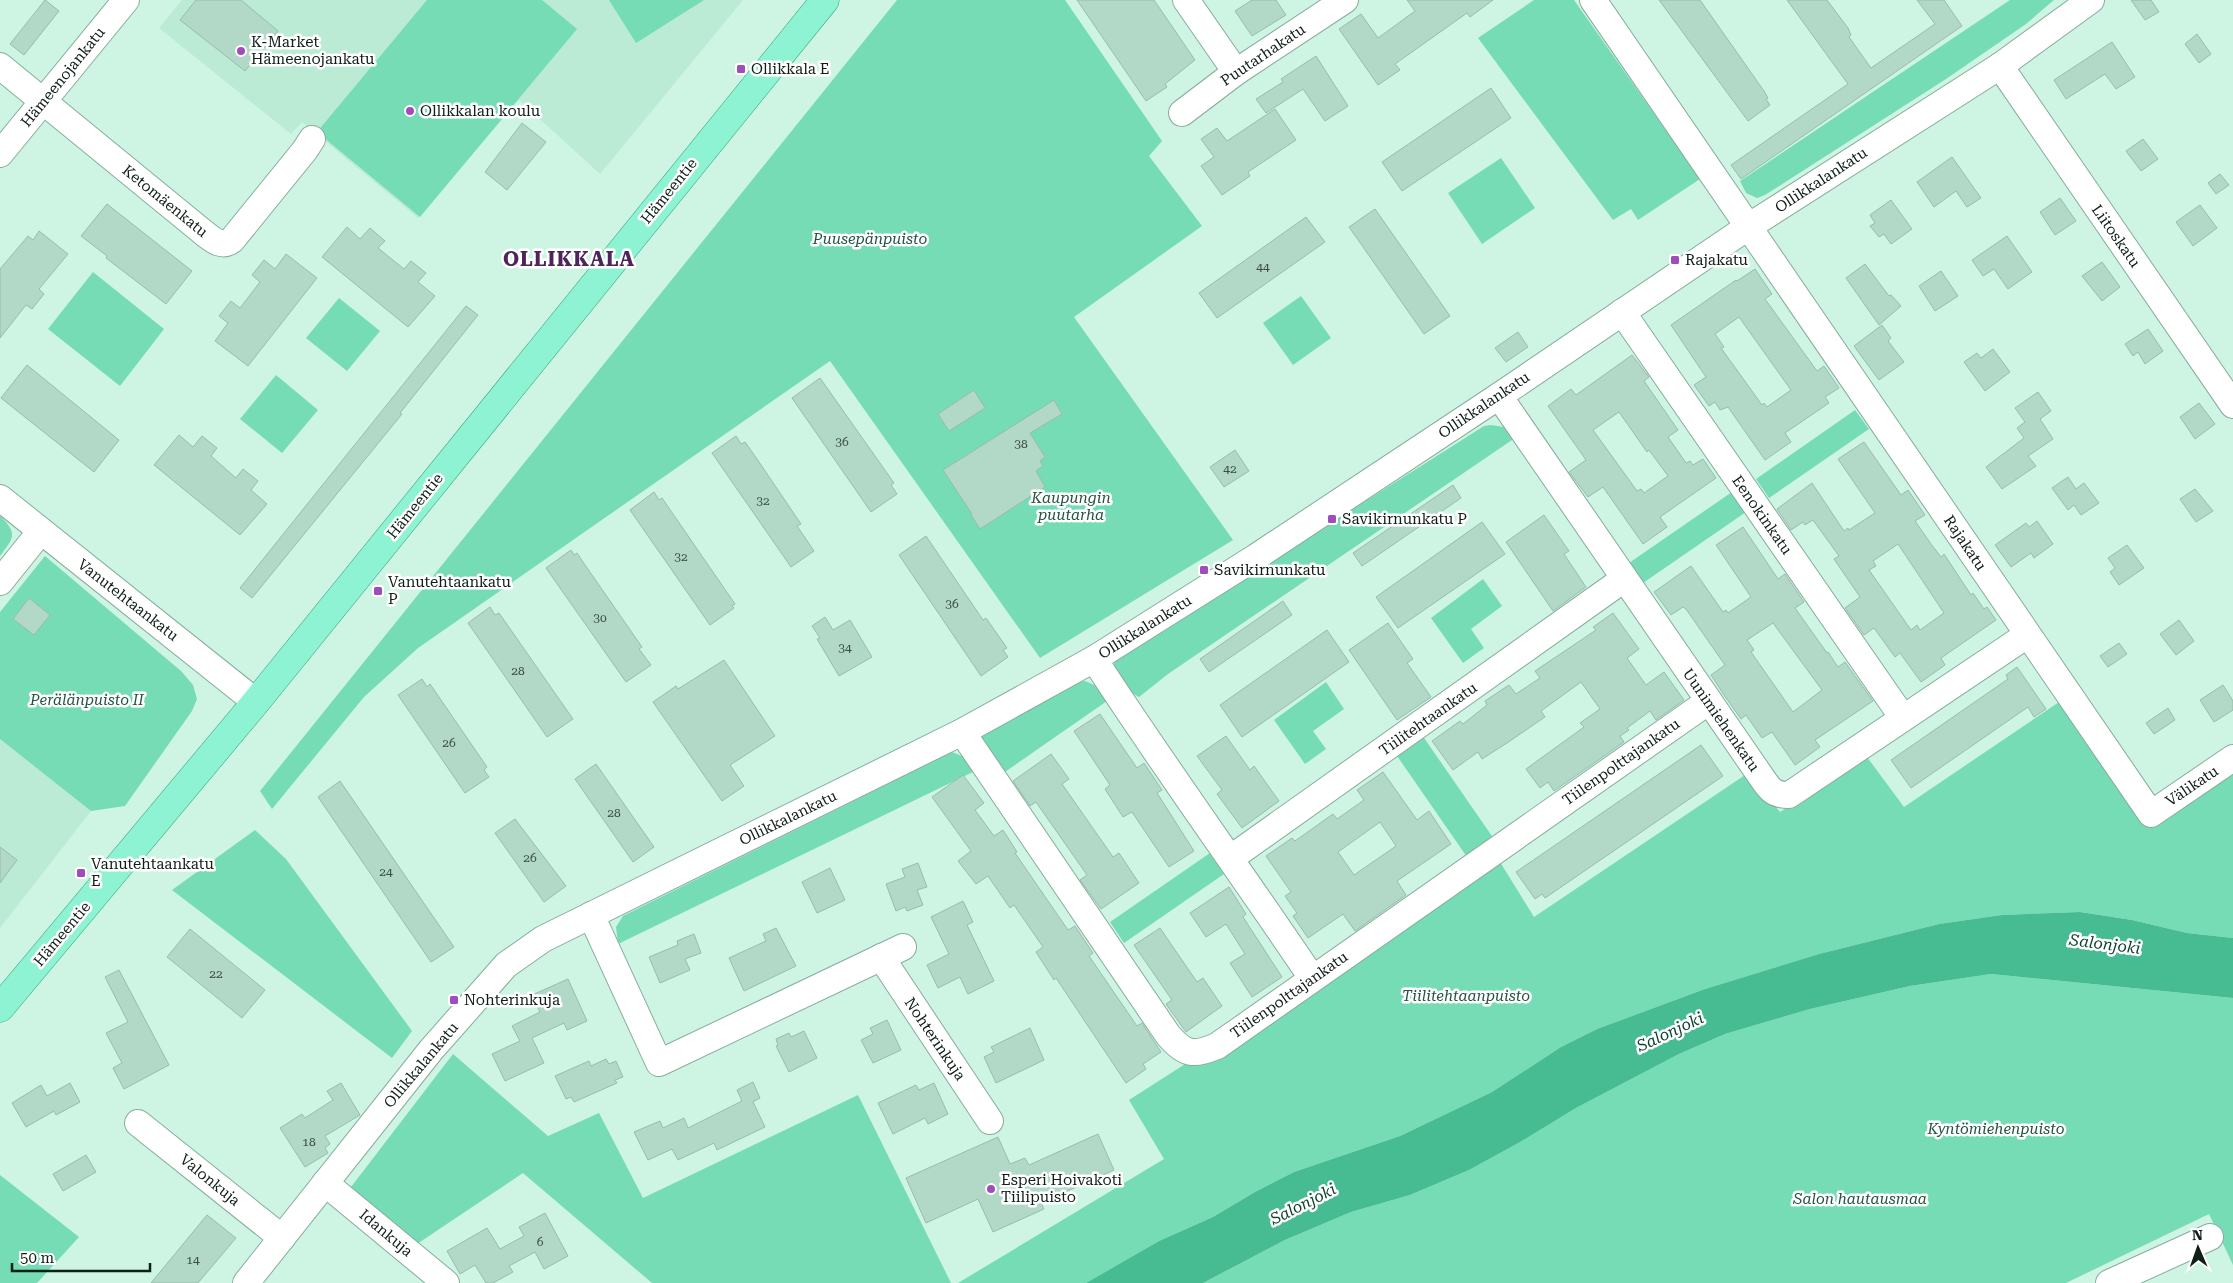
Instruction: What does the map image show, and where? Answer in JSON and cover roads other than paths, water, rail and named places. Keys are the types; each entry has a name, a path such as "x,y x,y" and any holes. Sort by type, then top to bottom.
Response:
{"main road":[{"name":"Hämeentie","path":"0,1008 256,702 825,0"}],"street":[{"name":"Hämeenojankatu","path":"0,154 126,0"},
{"path":"1186,0 1236,72"},
{"name":"Puutarhakatu","path":"1182,113 1236,72 1345,0"},
{"name":"Rajakatu","path":"1593,0 2150,814"},
{"name":"Ollikkalankatu","path":"246,1283 432,1050 506,965 543,939 962,732 1094,659 1256,557 1499,396 1748,227 2000,66 2091,0"},
{"name":"Ketomäenkatu","path":"0,66 204,233 221,244 232,240 305,150 312,138"},
{"name":"Liitoskatu","path":"2000,66 2233,405"},
{"name":"Eenokinkatu","path":"1622,312 1903,718"},
{"name":"Uunimiehenkatu","path":"1499,396 1771,791 1777,795 1789,795 2027,635"},
{"name":"Vanutehtaankatu","path":"0,498 256,702"},
{"path":"0,582 41,531"},
{"name":"Tiilitehtaankatu","path":"1231,858 1624,579"},
{"path":"1094,659 1145,737 1231,858 1312,978"},
{"name":"Tiilenpolttajankatu","path":"962,732 1176,1045 1188,1052 1201,1053 1217,1046 1709,701"},
{"name":"Välikatu","path":"2150,814 2233,758"},
{"name":"Nohterinkuja","path":"591,915 659,1063 892,952 990,1121"},
{"name":"Valonkuja","path":"138,1123 282,1238"},
{"name":"Idankuja","path":"325,1183 446,1283"},
{"path":"2109,1283 2210,1237"}],"water":[{"name":"Salonjoki","path":"2080,912 2132,920 2187,933 2233,938 2233,998 1991,974 1910,986 1810,1009 1725,1034 1679,1054 1576,1108 1469,1170 1410,1195 1351,1212 1285,1240 1203,1283 1086,1283 1159,1241 1213,1217 1294,1172 1400,1136 1492,1092 1561,1047 1597,1029 1705,989 1819,954 1939,924 2002,915"}],"place":[{"name":"K-Market Hämeenojankatu","path":"241,51"},
{"name":"Ollikkala E","path":"741,69"},
{"name":"Ollikkalan koulu","path":"410,111"},
{"name":"Rajakatu","path":"1675,260"},
{"name":"Savikirnunkatu P","path":"1332,519"},
{"name":"Savikirnunkatu","path":"1204,570"},
{"name":"Vanutehtaankatu P","path":"378,591"},
{"name":"Vanutehtaankatu E","path":"81,873"},
{"name":"Nohterinkuja","path":"454,1000"},
{"name":"Esperi Hoivakoti Tiilipuisto","path":"991,1189"}],"district":[{"name":"OLLIKKALA","path":"569,259"}],"park label":[{"name":"Puusepänpuisto","path":"870,239"},
{"name":"Kaupungin puutarha","path":"1071,506"},
{"name":"Perälänpuisto II","path":"87,700"},
{"name":"Tiilitehtaanpuisto","path":"1466,996"},
{"name":"Kyntömiehenpuisto","path":"1996,1129"},
{"name":"Salon hautausmaa","path":"1860,1199"}]}
